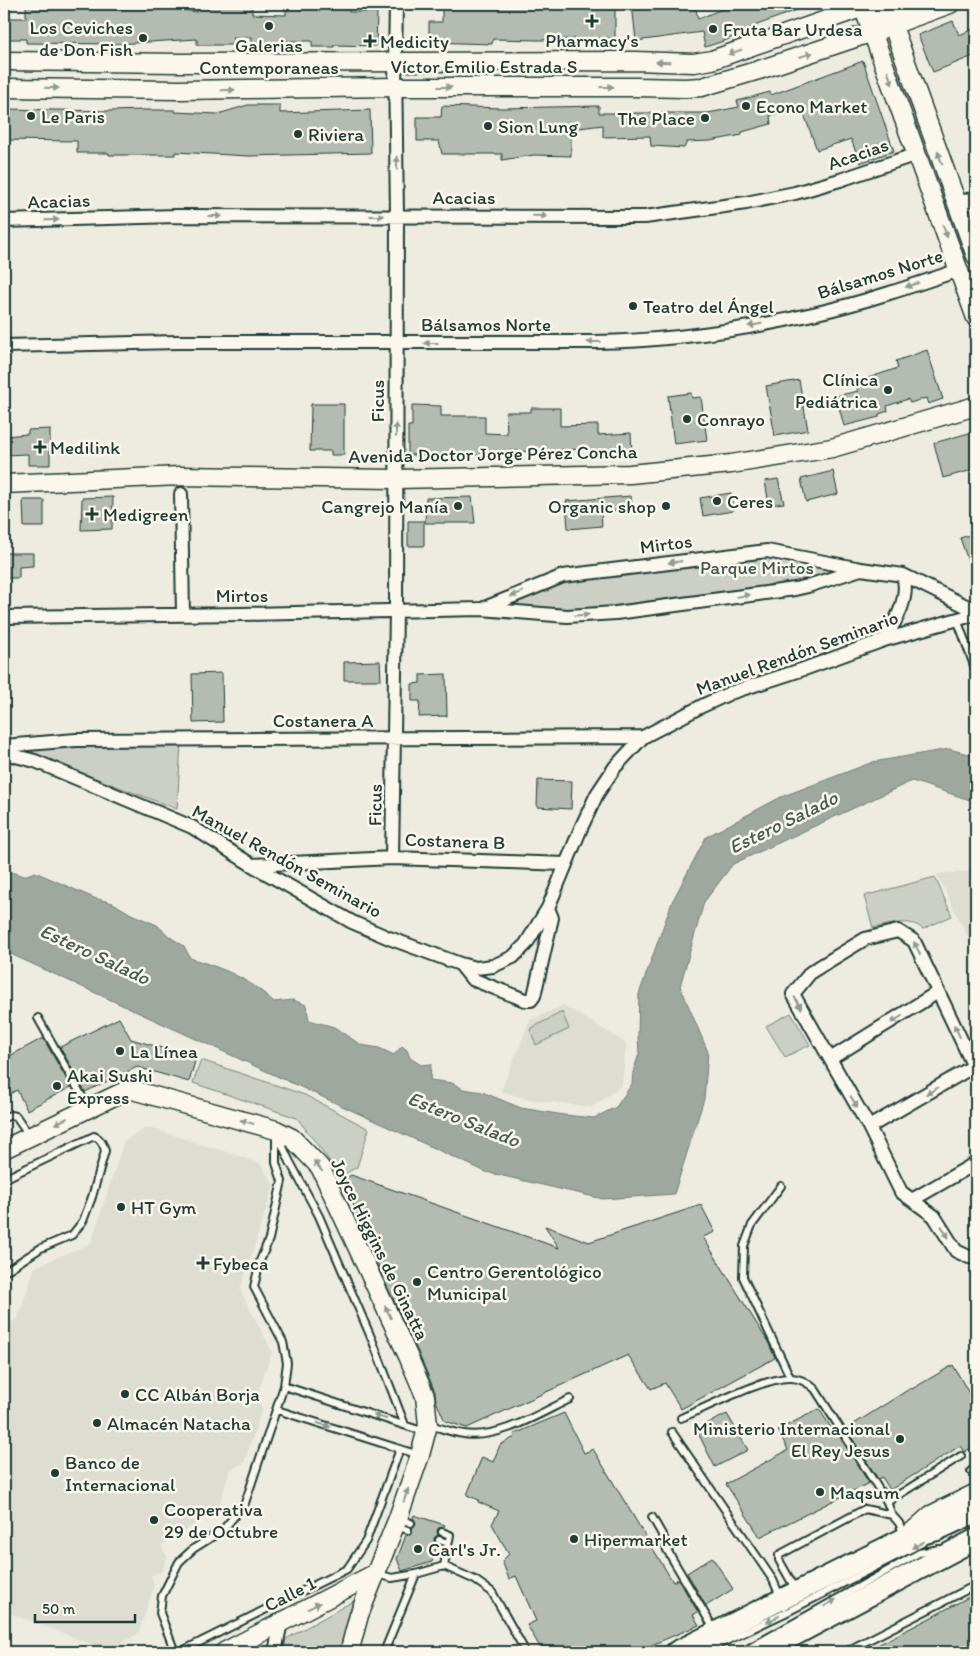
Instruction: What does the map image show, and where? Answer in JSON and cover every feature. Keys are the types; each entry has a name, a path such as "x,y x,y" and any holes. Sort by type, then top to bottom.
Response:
{"main road":[{"path":"908,4 889,13 976,256"},
{"name":"Víctor Emilio Estrada S","path":"4,88 179,90 396,87 702,87 873,32 889,13 950,4"},
{"name":"Víctor Emilio Estrada S","path":"4,61 635,61 694,63 712,60 866,5"},
{"path":"866,5 873,32 976,318"},
{"path":"635,61 635,87"},
{"path":"179,90 180,62"},
{"name":"Avenida Doctor Jorge Pérez Concha","path":"4,484 180,476 396,479 630,474 731,464 832,448 976,406"},
{"name":"Joyce Higgins de Ginatta","path":"4,1149 129,1088 276,1130 292,1138 320,1167 425,1396 427,1429 403,1524 376,1573 359,1615 351,1652"},
{"path":"905,1538 931,1514 976,1493"},
{"path":"676,1652 905,1538 937,1530 976,1513"},
{"path":"762,1652 973,1541"},
{"name":"Calle 1","path":"224,1652 376,1573"}],"street":[{"name":"Ficus","path":"392,858 396,611 396,4"},
{"name":"Acacias","path":"4,221 176,216 645,217 746,203 795,193 917,154"},
{"path":"957,204 976,197"},
{"name":"Bálsamos Norte","path":"4,346 178,342 396,343 656,340 742,328 816,313 886,294 959,270"},
{"path":"181,494 183,614"},
{"name":"Mirtos","path":"481,609 563,576 767,551 903,575 976,612"},
{"name":"Mirtos","path":"4,616 244,614 481,609 558,616 616,613 801,588 861,569"},
{"path":"884,640 895,623 901,608 905,590 903,575"},
{"name":"Manuel Rendón Seminario","path":"4,752 35,761 192,827 252,865 361,927 460,964 476,968 487,967 505,962 513,957 532,936 548,908 580,828 597,794 619,763 643,738 730,693 884,640 976,612"},
{"name":"Costanera A","path":"4,746 76,740 643,738"},
{"name":"Costanera B","path":"252,865 392,858 566,864"},
{"path":"460,964 472,979 525,1000 530,1000 534,996 552,918 548,908"},
{"path":"869,1127 975,1068 914,940 898,931 865,939 811,972 793,994 869,1127 901,1192 934,1216 956,1251 969,1257 976,1257"},
{"path":"830,1060 938,992"},
{"path":"912,1200 976,1163"},
{"path":"275,1652 281,1622"}],"lane":[{"path":"957,619 976,671"},
{"path":"38,1018 89,1108"},
{"path":"4,1118 10,1115 16,1116 29,1136"},
{"path":"175,1652 160,1613 162,1596 180,1562 193,1549 223,1530 245,1504 284,1386 287,1363 283,1342 254,1287 260,1261 269,1239 282,1181 276,1163 276,1130"},
{"path":"276,1130 290,1162 319,1216 373,1342 404,1425"},
{"path":"4,1178 94,1136 97,1137 106,1151 83,1221 72,1235 40,1248 4,1272"},
{"path":"781,1186 752,1225 744,1246 744,1277 790,1377"},
{"path":"681,1418 768,1381 790,1377 806,1382 815,1389 887,1502 905,1538"},
{"path":"284,1386 404,1425 474,1435 496,1432 570,1399"},
{"path":"277,1410 420,1455"},
{"path":"672,1432 772,1580 789,1596"},
{"path":"180,1652 347,1569 366,1542 400,1449"},
{"path":"887,1502 961,1456"},
{"path":"789,1596 779,1555 865,1509 892,1515"},
{"path":"702,1652 884,1563 976,1513"},
{"path":"652,1517 664,1538 667,1550 716,1632"},
{"path":"442,1532 450,1535 444,1566"},
{"path":"439,1540 448,1543"},
{"path":"742,1652 919,1553 973,1541"},
{"path":"376,1573 392,1578 444,1566 475,1580 492,1592 523,1647 521,1652"},
{"path":"385,1652 416,1574"},
{"path":"844,1652 976,1584"}],"shaded area":[{"path":"976,871 976,954 937,874"},
{"path":"563,1005 626,1043 622,1085 593,1107 526,1099 501,1091 530,1020"},
{"path":"148,1127 260,1163 274,1185 240,1290 272,1351 257,1395 262,1410 244,1463 230,1470 217,1512 161,1545 167,1557 162,1572 151,1575 154,1585 139,1633 109,1651 4,1611 4,1327 18,1318 35,1267 91,1243 124,1141"}],"green space":[{"name":"Parque Mirtos","path":"766,546 864,562 831,577 573,611 481,609 563,577"},
{"path":"181,744 177,809 10,746"},
{"path":"935,877 952,916 923,929 911,923 873,928 864,896"},
{"path":"562,1012 569,1029 536,1045 530,1029"},
{"path":"791,1013 810,1045 785,1057 766,1026"},
{"path":"201,1060 305,1095 369,1129 357,1167 341,1176 297,1118 193,1083"},
{"path":"357,1599 341,1652 284,1652 286,1639"}],"water":[{"name":"Estero Salado","path":"949,749 976,756 976,802 912,781 733,864 704,902 680,986 708,1052 704,1099 674,1194 603,1199 486,1172 4,951 4,870 24,876 35,872 94,898 113,903 131,914 157,925 184,946 190,958 245,980 274,1002 293,1000 306,1005 309,1020 334,1027 361,1045 379,1048 394,1055 402,1046 407,1050 410,1058 421,1065 431,1064 430,1080 452,1083 463,1089 482,1092 521,1108 594,1118 616,1107 632,1084 633,1072 639,1054 639,994 672,902 706,837 781,797 873,762"}],"building":[{"path":"26,4 147,4 197,12 198,4 252,4 252,14 286,15 286,4 349,4 349,12 377,12 376,46 334,45 334,47 312,47 312,41 285,41 285,44 252,43 252,37 234,37 231,45 197,45 197,39 117,44 26,43 26,39 4,39 4,18 26,18"},
{"path":"442,4 517,4 540,6 615,4 615,38 493,39 492,44 429,42 429,22 442,22"},
{"path":"632,4 665,4 665,7 695,4 698,19 734,4 813,4 757,25 727,40 705,47 702,32 636,41"},
{"path":"953,21 959,35 976,28 976,55 933,72 918,35"},
{"path":"863,61 894,151 860,163 851,139 817,150 801,106 770,116 771,124 742,132 742,135 710,141 687,142 684,148 651,146 650,136 603,137 603,125 571,129 571,156 534,155 502,160 502,154 442,154 439,141 417,141 417,117 441,117 442,106 502,108 599,106 599,113 708,113 739,107 737,101 770,92 771,95"},
{"path":"248,105 280,105 280,113 370,110 371,153 249,156 175,152 175,155 109,155 109,153 77,153 77,141 4,140 4,109 175,110 175,112 218,114"},
{"path":"927,350 943,399 928,404 926,398 910,403 908,399 887,406 888,411 879,414 879,417 844,426 836,396 858,391 856,385 869,381 868,378 898,368 896,361"},
{"path":"799,380 808,430 775,436 766,386"},
{"name":"Conrayo","path":"691,393 692,398 701,397 707,440 674,444 668,396"},
{"path":"311,404 344,404 344,455 331,455 331,451 310,451"},
{"path":"412,405 441,406 441,416 485,416 485,433 507,434 506,412 531,412 531,408 560,408 560,426 598,425 598,435 631,433 632,454 599,456 598,451 587,451 587,449 560,450 560,452 507,451 507,455 408,455 408,426 412,426"},
{"path":"50,429 50,465 28,465 28,454 4,455 4,436 28,434 28,430"},
{"path":"976,431 976,469 943,478 934,443"},
{"path":"833,471 838,494 806,502 801,479"},
{"path":"778,479 784,503 769,505 765,481"},
{"path":"731,493 733,511 703,516 700,498"},
{"path":"631,496 632,510 601,512 602,526 568,529 566,501"},
{"path":"113,497 112,529 81,530 82,498"},
{"path":"472,497 475,523 425,523 426,498"},
{"path":"23,500 44,500 44,527 24,527"},
{"path":"408,521 424,521 424,546 408,546"},
{"path":"976,533 976,580 975,580 960,538"},
{"path":"4,553 33,553 33,566 19,567 19,578 4,578"},
{"path":"380,661 381,680 344,680 344,662"},
{"path":"222,673 223,722 193,723 192,674"},
{"path":"446,674 447,716 419,717 420,701 412,701 412,684 420,683 420,675"},
{"path":"538,780 572,781 571,809 537,807"},
{"name":"La Línea","path":"119,1018 131,1039 196,1058 189,1082 137,1067 85,1092 60,1047"},
{"path":"43,1038 71,1087 27,1110 17,1090 4,1097 4,1059"},
{"path":"351,1175 559,1248 545,1226 589,1242 701,1205 715,1232 703,1237 768,1342 775,1358 681,1409 665,1383 651,1389 628,1355 467,1428 445,1421 436,1401 435,1392 385,1282 343,1180"},
{"name":"Ministerio Internacional El Rey Jesus","path":"953,1365 976,1406 976,1445 964,1452 960,1446 890,1490 882,1477 878,1479 846,1429 911,1388"},
{"path":"819,1409 836,1435 838,1434 869,1483 760,1537 726,1484 788,1450 778,1430"},
{"name":"Hipermarket","path":"564,1413 584,1453 593,1449 673,1582 678,1579 698,1612 693,1615 699,1625 635,1652 543,1652 527,1625 536,1621 516,1576 509,1579 502,1561 509,1554 492,1524 499,1511 467,1495 482,1457 493,1462 500,1445 515,1437 514,1434"},
{"path":"727,1414 748,1450 715,1467 696,1429"},
{"name":"Carl's Jr.","path":"414,1515 445,1525 438,1528 438,1535 434,1538 437,1545 432,1562 402,1571 397,1559 406,1535 412,1533 412,1528 416,1522 413,1518"},
{"path":"712,1557 733,1589 706,1606 687,1573"},
{"path":"976,1593 976,1652 864,1652 930,1618"}],"place":[{"name":"Pharmacy's","path":"592,21"},
{"name":"Galerias Contemporaneas","path":"269,26"},
{"name":"Fruta Bar Urdesa","path":"713,29"},
{"name":"Los Ceviches de Don Fish","path":"143,38"},
{"name":"Medicity","path":"370,41"},
{"name":"Econo Market","path":"746,106"},
{"name":"Le Paris","path":"31,116"},
{"name":"The Place","path":"705,118"},
{"name":"Sion Lung","path":"488,126"},
{"name":"Riviera","path":"298,134"},
{"name":"Teatro del Ángel","path":"633,306"},
{"name":"Clínica Pediátrica","path":"888,390"},
{"name":"Conrayo","path":"687,419"},
{"name":"Medilink","path":"40,447"},
{"name":"Ceres","path":"717,501"},
{"name":"Cangrejo Manía","path":"458,506"},
{"name":"Organic shop","path":"666,506"},
{"name":"Medigreen","path":"92,514"},
{"name":"La Línea","path":"120,1051"},
{"name":"Akai Sushi Express","path":"57,1086"},
{"name":"HT Gym","path":"121,1207"},
{"name":"Fybeca","path":"203,1263"},
{"name":"Centro Gerentológico Municipal","path":"417,1282"},
{"name":"CC Albán Borja","path":"125,1394"},
{"name":"Almacén Natacha","path":"97,1423"},
{"name":"Ministerio Internacional El Rey Jesus","path":"900,1439"},
{"name":"Banco de Internacional","path":"55,1473"},
{"name":"Maqsum","path":"820,1492"},
{"name":"Cooperativa 29 de Octubre","path":"154,1520"},
{"name":"Hipermarket","path":"574,1539"},
{"name":"Carl's Jr.","path":"418,1549"}]}
